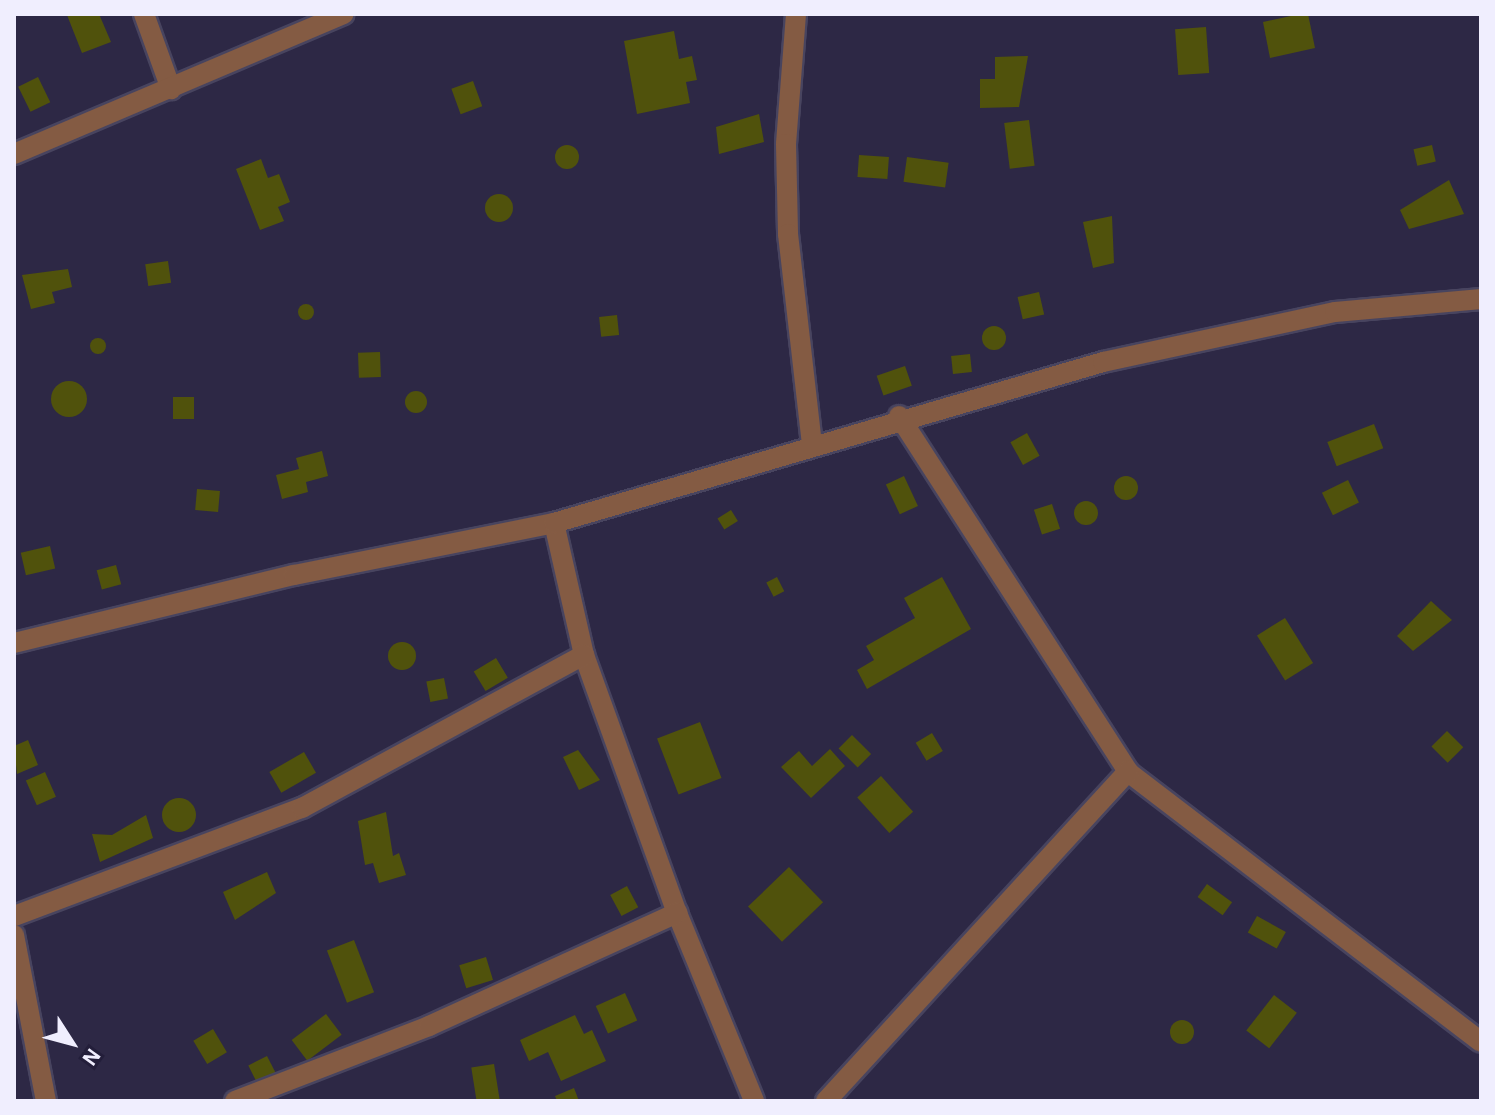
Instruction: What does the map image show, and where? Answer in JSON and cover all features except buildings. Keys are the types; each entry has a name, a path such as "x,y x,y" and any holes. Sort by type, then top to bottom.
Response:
{"street":[{"path":"144,14 171,89"},
{"path":"14,154 344,14"},
{"path":"796,14 786,144 788,234 812,445"},
{"path":"14,643 294,575 554,523 899,416 1335,312 1481,299"},
{"path":"899,416 1128,772 1481,1042"},
{"path":"554,523 584,655 677,913 754,1101"},
{"path":"14,916 302,808 584,655"},
{"path":"826,1101 1128,772"},
{"path":"235,1101 429,1026 677,913"},
{"path":"14,935 46,1101"}]}
